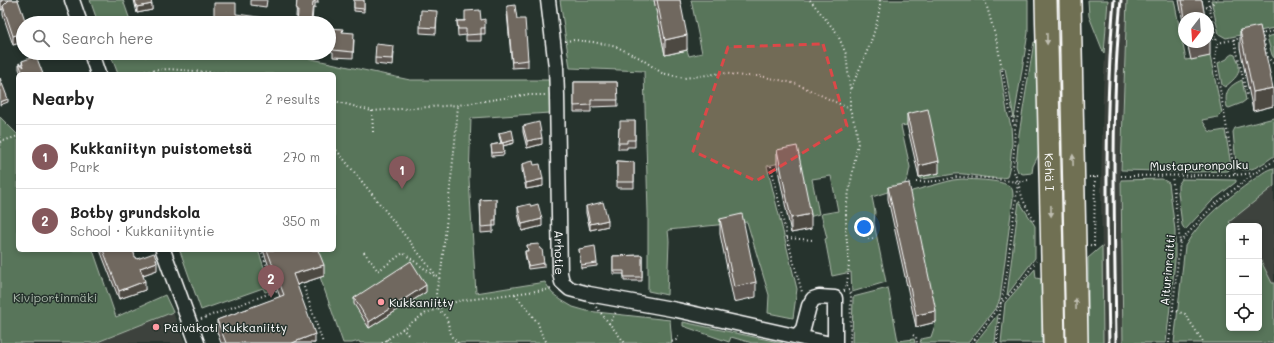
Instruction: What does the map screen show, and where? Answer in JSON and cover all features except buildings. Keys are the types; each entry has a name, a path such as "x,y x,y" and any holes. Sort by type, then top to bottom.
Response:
{"highway":[{"name":"Kehä I","path":"1046,0 1054,343"},
{"name":"Kehä I","path":"1070,0 1077,343"}],"street":[{"path":"72,0 78,16"},
{"name":"Arhotie","path":"548,0 558,95 560,273 562,282 570,289 589,294 678,310 826,343"},
{"path":"93,60 97,72"},
{"path":"163,252 197,343"},
{"path":"797,336 803,329 809,306 816,298 835,298 835,343"}],"path":[{"path":"810,0 837,33 846,54 850,89 850,109 856,128 858,144 846,208 846,232 849,264 847,285 843,291 850,290 851,294 850,343"},
{"path":"850,89 875,28 880,0"},
{"path":"985,0 997,42 1010,112 1015,128"},
{"path":"1208,0 1217,43 1215,61 1235,175"},
{"path":"1200,9 1209,7 1216,0"},
{"path":"1255,35 1274,31"},
{"path":"1262,33 1268,58 1274,64"},
{"path":"1217,43 1248,36"},
{"path":"1234,39 1242,64 1247,95 1250,95"},
{"path":"553,44 562,41 575,40 617,47 640,58 662,73 684,78 723,73 743,76 760,76 784,81 797,84 850,109"},
{"path":"1030,46 1022,97 1015,128 1013,169 1023,200 1037,226"},
{"path":"140,72 168,69 208,72"},
{"path":"336,102 372,111 458,105 524,95 551,95"},
{"path":"458,105 443,257 436,292 437,308 446,317 452,337 458,343"},
{"path":"372,111 373,132"},
{"path":"0,142 16,137"},
{"path":"336,149 439,279"},
{"name":"Mustapuronpolku","path":"1121,176 1235,175 1255,173 1274,161"},
{"path":"771,166 787,238 803,297 809,306"},
{"path":"1180,242 1214,205 1255,173"},
{"name":"Aiturinraitti","path":"1169,343 1180,242 1172,176"},
{"path":"916,182 937,181 957,177 987,178 1018,182 1028,180"},
{"path":"1086,245 1094,246 1095,177"},
{"path":"1088,178 1102,177"},
{"path":"997,343 1001,303 1006,279 1018,182"},
{"path":"787,238 813,240"},
{"path":"868,239 875,238"},
{"path":"201,319 276,291 262,252"},
{"path":"364,252 378,271 403,253 439,279"},
{"path":"972,343 1001,303 1020,284 1038,259"},
{"path":"304,287 323,343"},
{"path":"382,343 426,313 458,301 554,288"},
{"path":"515,294 538,323 541,333 547,343"},
{"path":"589,294 596,308 625,343"},
{"path":"609,324 619,308"},
{"path":"1173,310 1185,314 1204,343"},
{"path":"402,328 409,336"},
{"path":"913,335 916,337 917,343"},
{"path":"668,343 676,340 679,336"},
{"path":"387,339 390,343"}],"highlighted area":[{"path":"823,44 847,126 756,181 693,151 728,47"}],"shaded area":[{"path":"1108,0 1127,0 1120,169 1123,343 1103,343 1101,188 1103,91"},
{"path":"1274,186 1274,283 1272,283 1262,263 1262,223 1229,222"},
{"name":"Päiväkoti Kukkaniitty","path":"173,312 185,343 95,343"}],"green space":[{"path":"90,0 123,0 129,16 96,16"},
{"path":"560,0 654,0 665,55 687,50 689,56 702,53 691,0 1028,0 1028,33 1014,119 1005,68 1000,69 1007,112 1011,126 1012,143 1010,165 1007,177 988,178 967,174 954,174 920,179 919,177 939,173 907,125 901,126 910,167 908,177 903,187 872,197 875,212 874,223 886,282 852,292 851,272 832,276 825,239 827,238 821,214 838,211 831,176 812,179 819,214 809,217 796,159 767,166 797,289 793,318 768,313 769,295 747,222 668,230 667,295 648,291 648,213 644,71 570,68"},
{"path":"1088,0 1108,0 1104,54 1089,16"},
{"path":"1127,0 1174,0 1178,20 1178,48 1184,48 1186,60 1210,56 1222,113 1218,117 1202,120 1209,131 1213,132 1225,130 1231,165 1230,169 1228,171 1197,172 1121,170"},
{"path":"1211,0 1274,0 1274,28 1226,38 1219,34"},
{"path":"1274,35 1274,58 1267,37"},
{"path":"1034,42 1039,42 1039,154 1033,166 1032,173 1023,174 1018,172 1016,166 1019,134"},
{"path":"1232,54 1235,55 1238,61 1239,70 1236,77 1225,87 1222,85 1218,63 1227,59"},
{"path":"113,60 317,60 410,80 550,80 550,113 471,118 469,179 476,293 545,282 552,293 573,307 587,311 670,320 672,343 360,343 359,341 343,343 320,277 323,276 315,252 336,252 336,72 117,72"},
{"path":"1242,80 1246,100 1229,108 1227,107 1226,97 1228,90 1230,87"},
{"name":"Kiviportinmäki","path":"0,117 16,133 16,252 94,252 116,317 165,295 173,312 95,343 0,343"},
{"path":"1274,118 1274,156 1255,168 1244,170 1240,168 1236,164 1233,132 1235,128"},
{"path":"1274,168 1274,186 1229,222 1230,223 1226,223 1226,331 1262,331 1262,263 1272,283 1274,283 1274,343 1174,343 1185,246 1191,236 1215,210 1234,194 1268,170"},
{"path":"962,179 1003,183 1009,186 1012,190 1013,198 1000,299 997,306 968,343 920,343 921,339 931,337 936,322 909,195 912,191"},
{"path":"1162,179 1169,183 1175,230 1175,261 1166,343 1123,343 1121,180"},
{"path":"1182,179 1236,180 1236,182 1212,201 1185,230 1182,225 1178,192 1178,185"},
{"path":"1019,201 1035,226 1035,258 1007,295"},
{"path":"1102,246 1103,343 1088,343 1088,258"},
{"path":"180,252 259,252 272,290 265,292 263,288 201,310"},
{"path":"1035,269 1036,278 1041,279 1042,343 1001,343 1005,303"},
{"path":"888,288 898,341 914,339 915,343 852,343 853,297"},
{"path":"998,314 995,343 975,343"},
{"path":"683,322 783,343 752,343 731,337 729,342 683,326"}],"railway":[{"path":"1109,343 1107,129 1114,0"},
{"path":"1116,343 1114,129 1115,86 1121,0"}],"place":[{"name":"Kukkaniityn puistometsä","path":"402,189"},
{"name":"Botby grundskola","path":"271,298"},
{"name":"Kukkaniitty","path":"381,302"},
{"name":"Päiväkoti Kukkaniitty","path":"156,327"}]}
